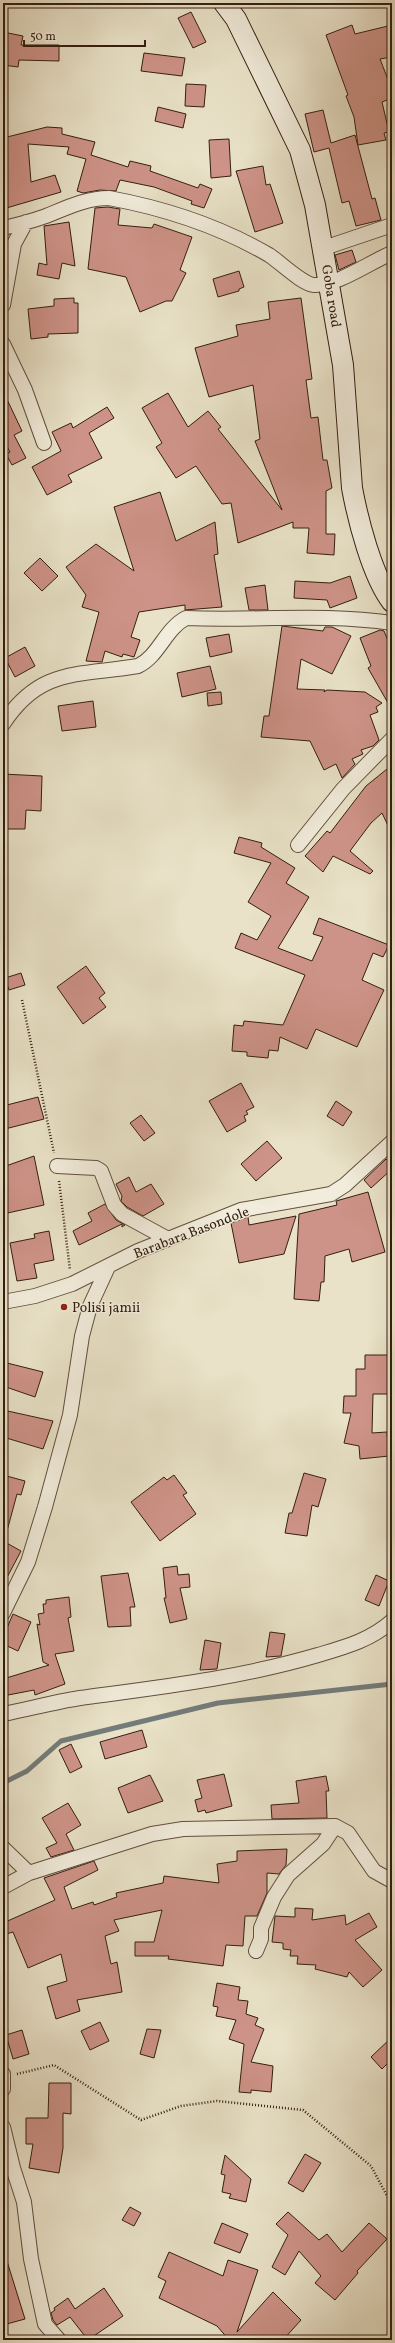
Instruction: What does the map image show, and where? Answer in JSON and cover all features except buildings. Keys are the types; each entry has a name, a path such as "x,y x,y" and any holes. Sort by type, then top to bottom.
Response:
{"main road":[{"name":"Goba road","path":"224,3 236,19 300,150 315,205 324,248 343,365 352,488 356,508 365,542 392,602"}],"street":[{"path":"3,228 26,222 80,202 98,198 130,202 184,216 268,254 306,283 313,285 329,283 392,253"},
{"path":"3,305 14,244 26,222"},
{"path":"324,248 392,225"},
{"path":"3,344 25,390 44,443"},
{"path":"3,724 21,701 50,680 69,675 138,666 144,663 151,658 175,626 186,618 267,620 313,618 392,623"},
{"path":"298,845 343,789 392,739"},
{"name":"Barabara Basondole","path":"3,1302 35,1296 72,1284 138,1251 241,1210 316,1198 335,1192 392,1142"},
{"path":"57,1166 96,1168 101,1171 114,1205 122,1214 168,1239"},
{"path":"3,1613 28,1562 45,1508 70,1415 82,1336 90,1306 108,1267"},
{"path":"3,1714 78,1698 190,1684 275,1668 363,1641 383,1630 392,1621"},
{"path":"256,1951 261,1939 261,1928 278,1891 288,1875 322,1844 335,1826"},
{"path":"3,1887 29,1873 160,1833 183,1829 335,1826 348,1833 374,1871 392,1881"},
{"path":"3,1848 29,1873"},
{"path":"3,2074 3,2089"},
{"path":"3,2127 8,2169 24,2202 31,2259 45,2324 59,2340"}],"path":[{"path":"22,1000 57,1166 72,1284"},
{"path":"3,2079 54,2066 141,2120 181,2106 217,2101 303,2110 371,2166 392,2205"}],"waterway":[{"path":"3,1783 27,1771 61,1741 218,1703 392,1684"}],"place":[{"name":"Polisi jamii","path":"64,1307"}]}
